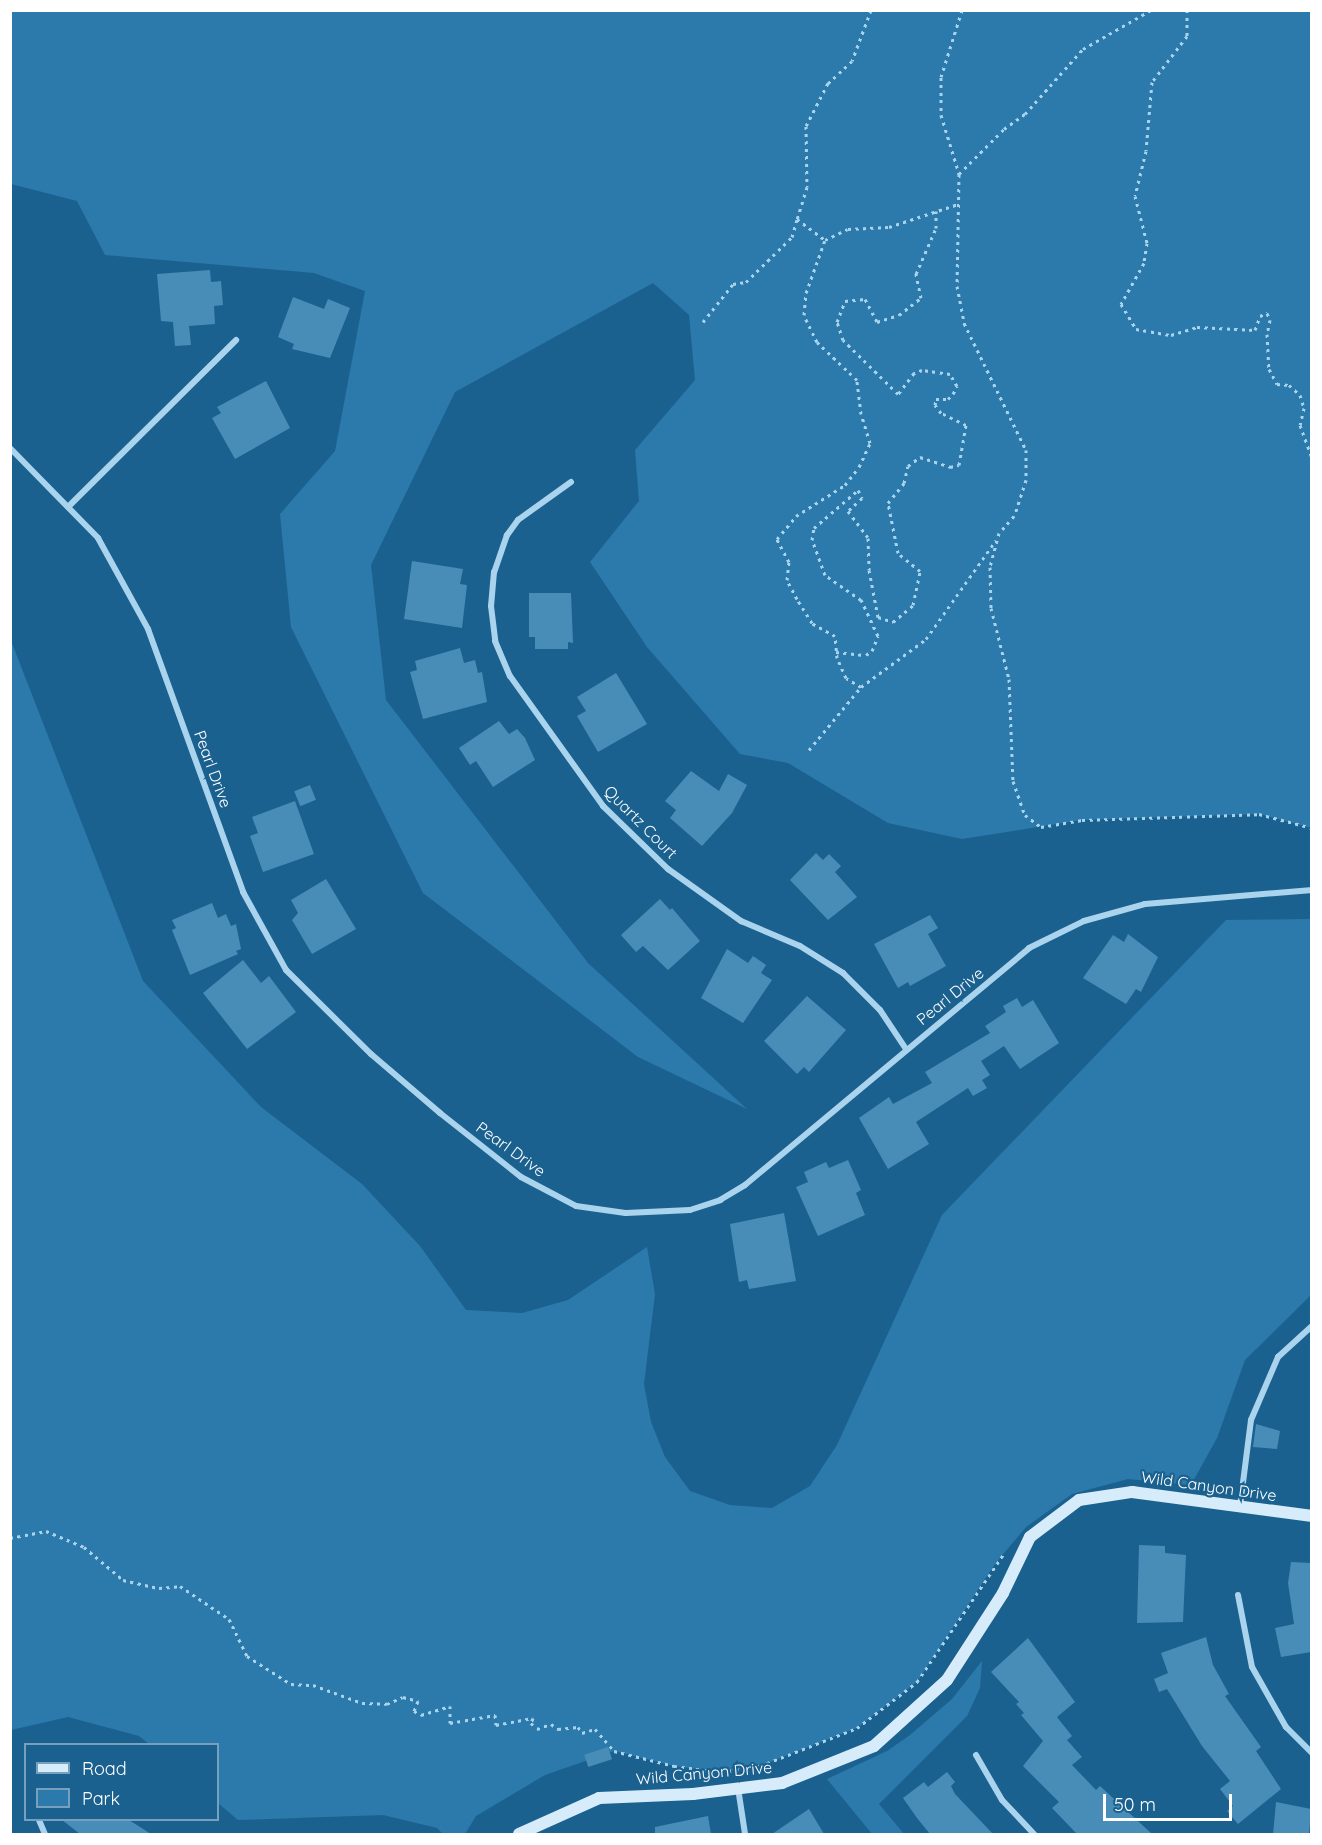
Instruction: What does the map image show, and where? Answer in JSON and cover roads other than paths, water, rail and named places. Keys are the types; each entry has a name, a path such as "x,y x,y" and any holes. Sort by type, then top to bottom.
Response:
{"street":[{"path":"68,507 236,340"},
{"name":"Pearl Drive","path":"10,448 98,538 148,629 243,892 286,970 370,1054 521,1177 576,1206 626,1213 690,1210 720,1200 745,1185 1029,948 1084,921 1145,904 1311,890"},
{"name":"Quartz Court","path":"572,482 518,520 507,535 494,572 491,606 495,641 510,676 603,806 668,869 741,921 800,946 843,973 880,1010 906,1049"},
{"path":"1240,1506 1251,1420 1278,1357 1311,1326"},
{"name":"Wild Canyon Drive","path":"519,1834 599,1798 782,1783 874,1746 947,1680 1003,1593 1030,1538 1079,1500 1132,1492 1311,1516"},
{"path":"1239,1595 1252,1667 1286,1727 1311,1753"},
{"path":"976,1755 1002,1800 1034,1834"},
{"path":"738,1788 746,1834"}]}
